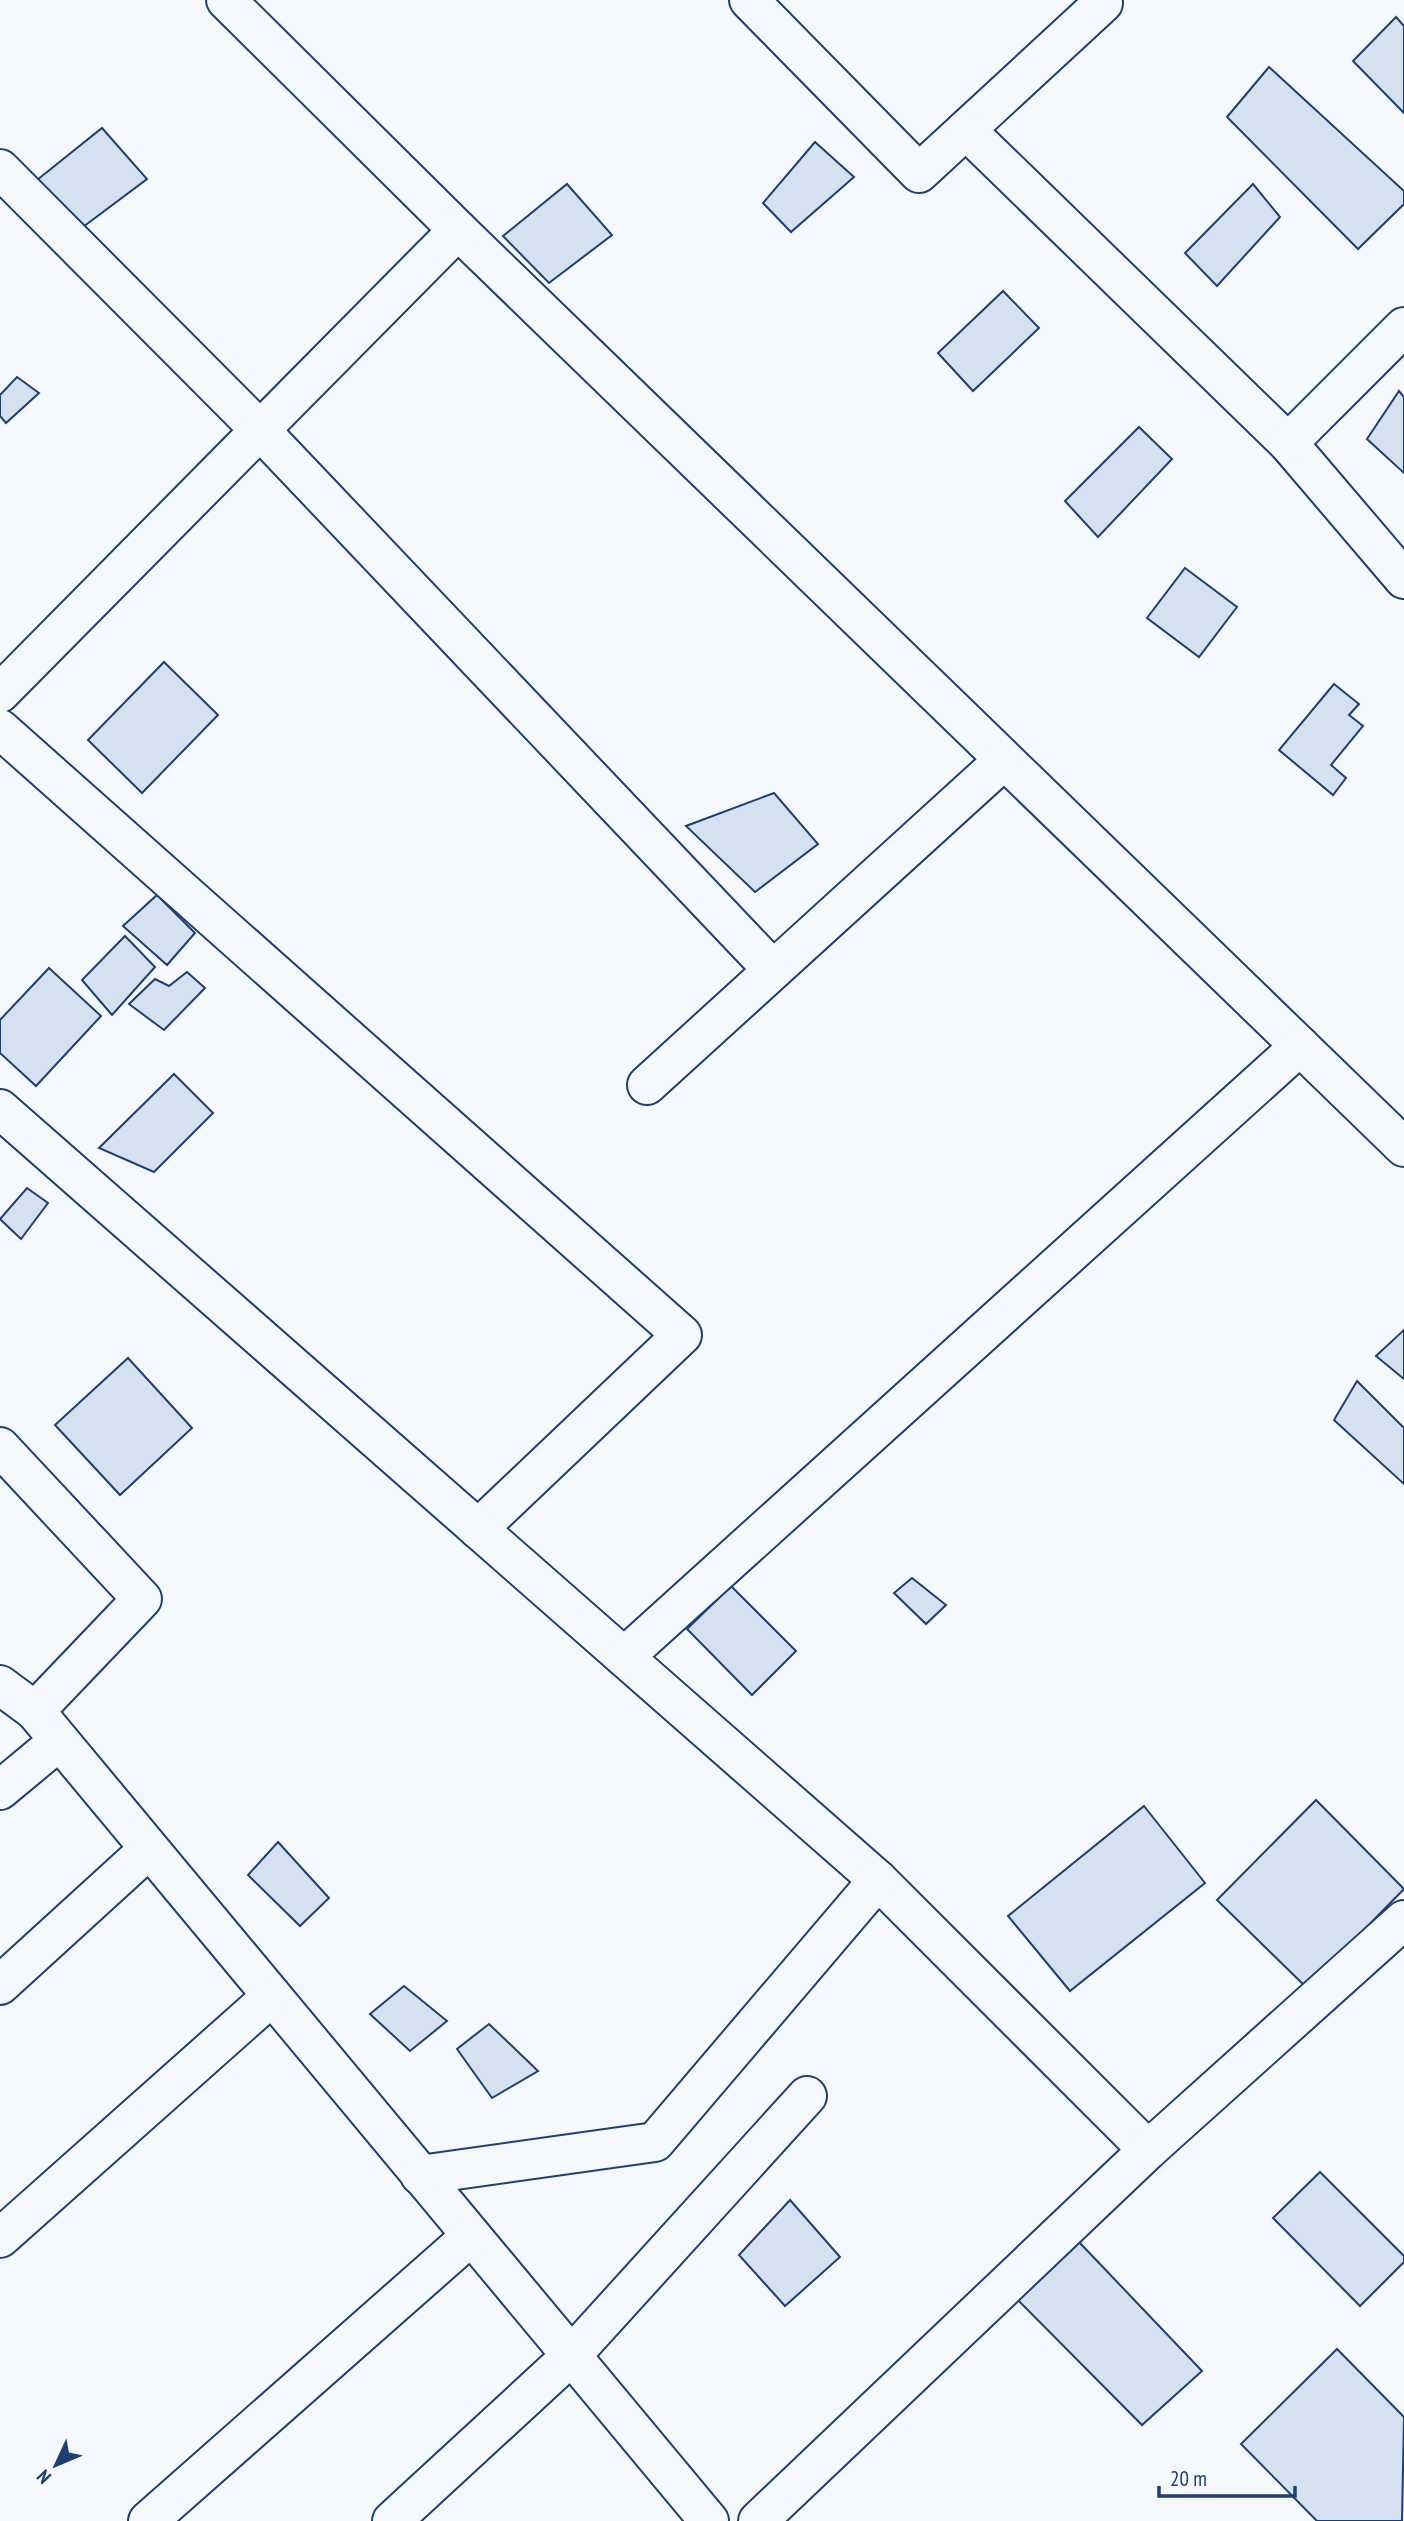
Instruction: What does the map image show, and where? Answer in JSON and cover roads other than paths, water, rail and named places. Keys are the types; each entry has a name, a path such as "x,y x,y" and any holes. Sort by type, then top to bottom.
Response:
{"street":[{"path":"226,0 458,230 1404,1147"},
{"path":"749,0 919,173 1103,3 1101,0"},
{"path":"965,130 1288,443 1404,579"},
{"path":"6,185 260,430 773,970"},
{"path":"0,693 458,230"},
{"path":"1288,443 1404,327"},
{"path":"0,729 682,1335 478,1529"},
{"path":"646,1085 1004,760"},
{"path":"624,1657 1300,1046"},
{"path":"0,1109 878,1880 1148,2150"},
{"path":"0,1447 142,1600 35,1711"},
{"path":"0,1685 35,1711 709,2521"},
{"path":"0,1790 59,1741"},
{"path":"0,1984 149,1849"},
{"path":"420,2175 655,2142 878,1880"},
{"path":"758,2521 1148,2150 1404,1920"},
{"path":"0,2238 272,1996"},
{"path":"392,2521 571,2356 807,2096"},
{"path":"148,2521 471,2236"}]}
